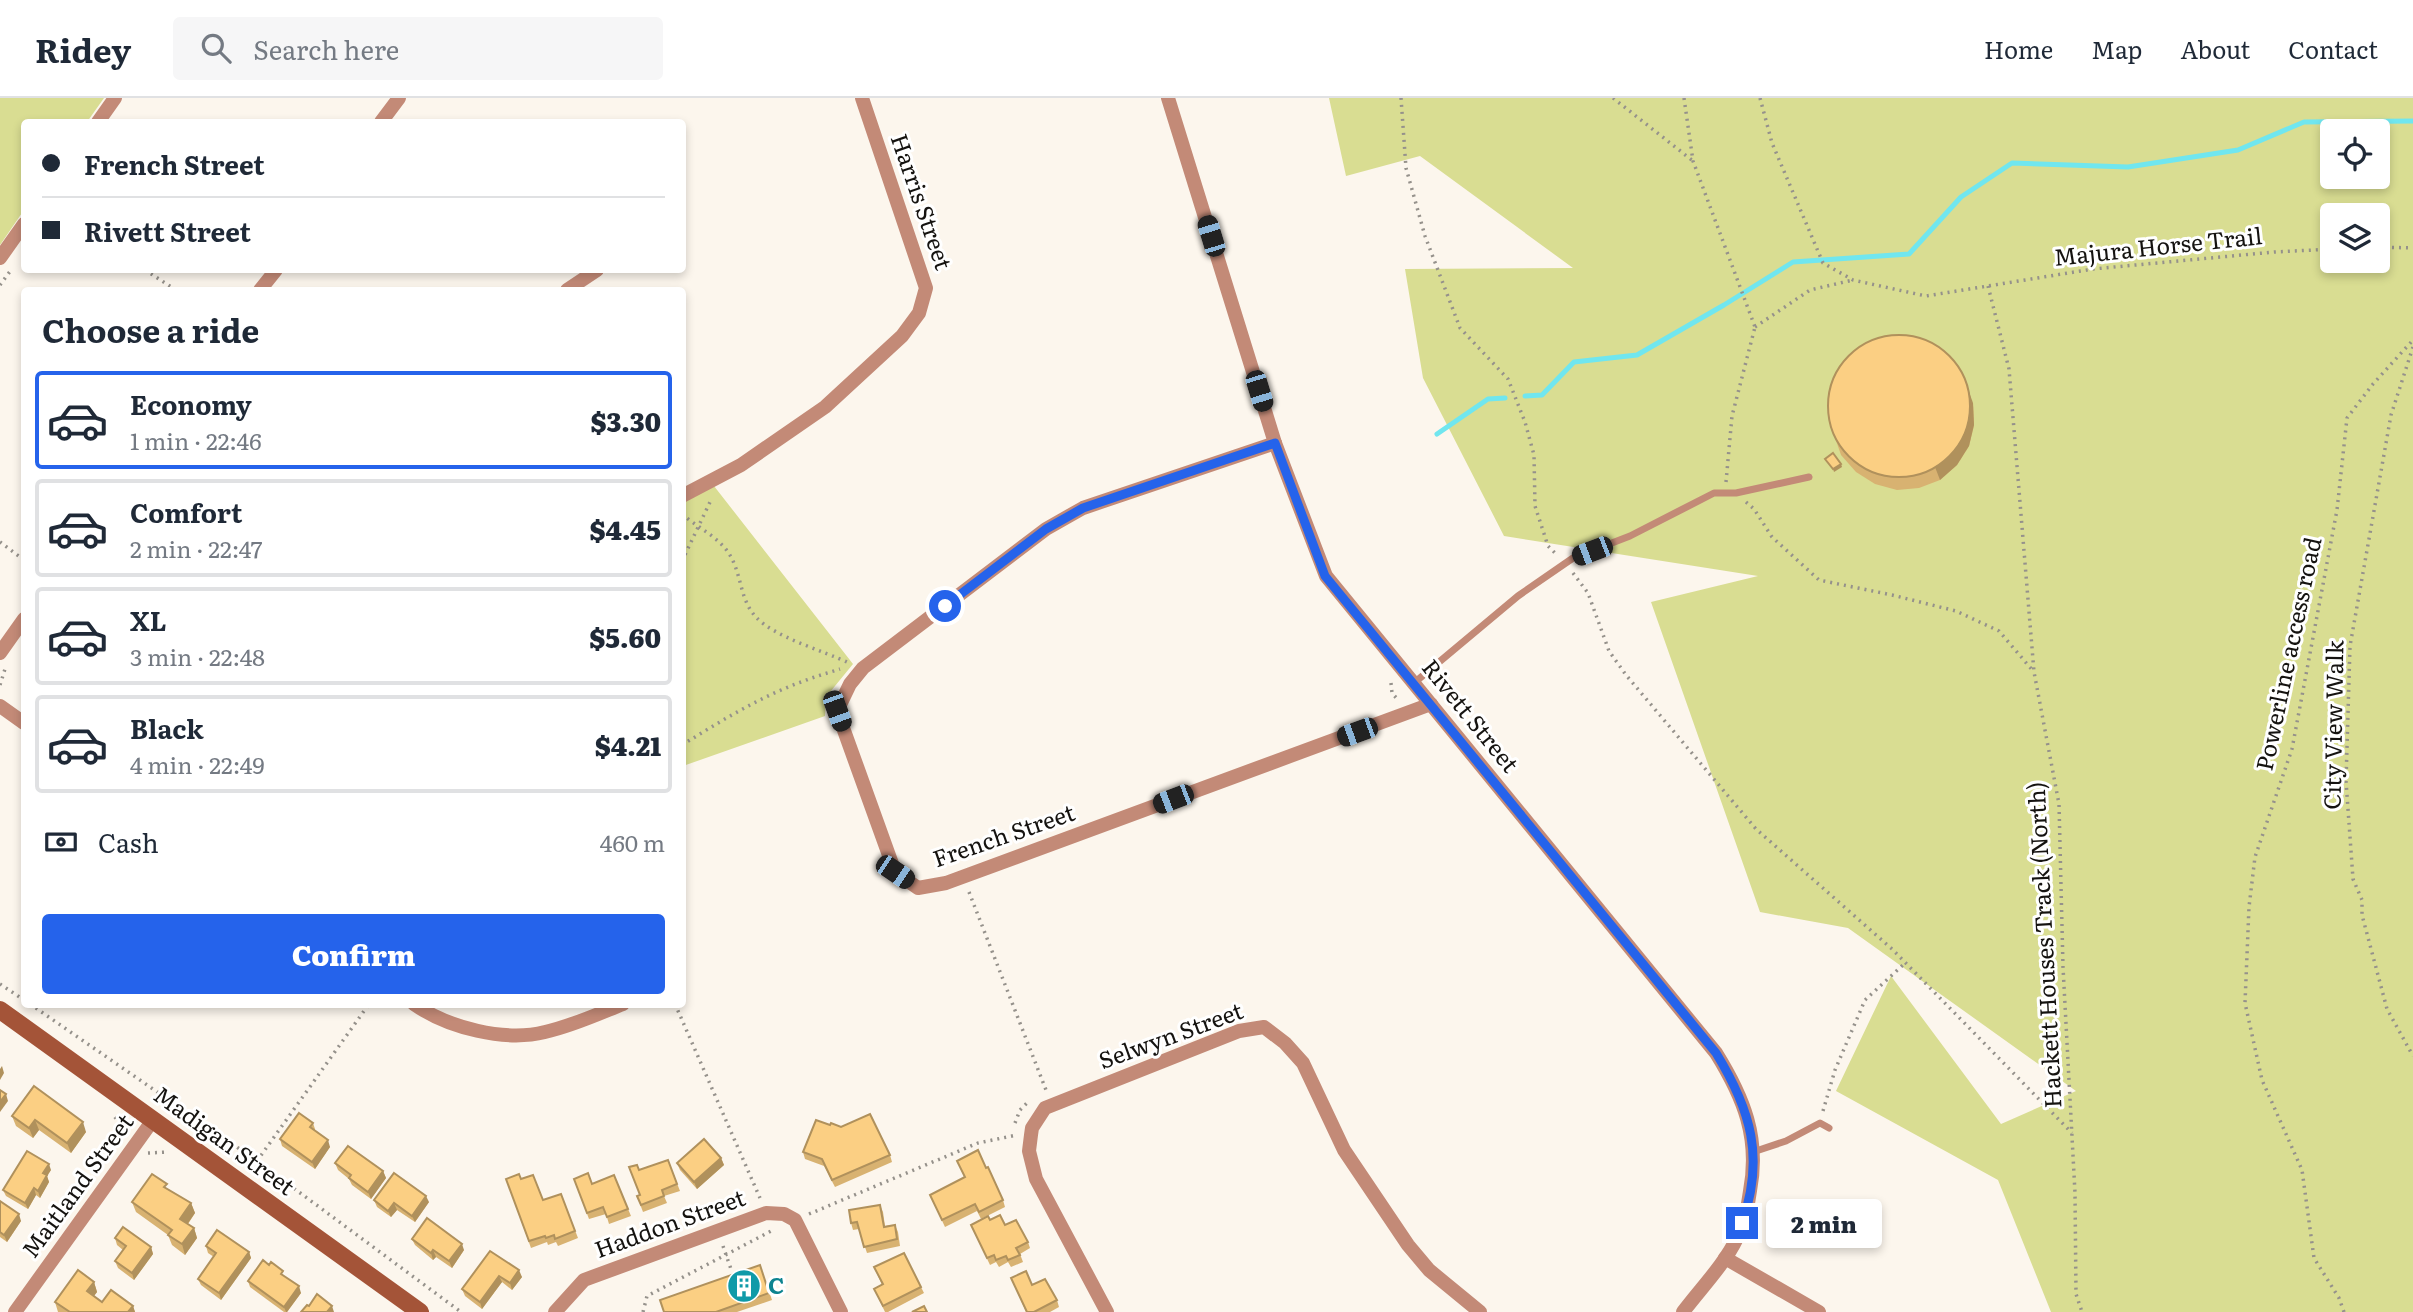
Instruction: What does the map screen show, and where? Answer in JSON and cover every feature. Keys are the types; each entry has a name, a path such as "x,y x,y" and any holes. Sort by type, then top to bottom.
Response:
{"street":[{"path":"100,119 115,98"},
{"path":"383,119 399,98"},
{"name":"Harris Street","path":"686,494 741,465 825,407 902,336 919,313 926,288 862,98"},
{"name":"Rivett Street","path":"1168,98 1275,443 1325,576 1716,1053 1735,1085 1751,1133 1753,1152 1754,1171 1747,1209 1738,1237 1725,1258 1683,1312"},
{"path":"0,258 21,228"},
{"path":"572,287 592,273"},
{"name":"French Street","path":"1275,443 1083,508 1046,529 863,668 850,684 837,711 895,872 918,888 946,883 1431,704"},
{"path":"0,653 21,623"},
{"path":"0,706 21,721"},
{"path":"420,1008 468,1028 501,1036 544,1033 612,1008"},
{"name":"Madigan Street","path":"0,1010 420,1312"},
{"name":"Selwyn Street","path":"1031,1135 1032,1128 1045,1108 1238,1031 1264,1027 1285,1043 1303,1063 1344,1150 1408,1245 1429,1270 1480,1312"},
{"name":"Maitland Street","path":"15,1312 153,1120"},
{"path":"1031,1135 1029,1151 1036,1179 1107,1312"},
{"name":"Haddon Street","path":"555,1312 584,1280 766,1213 784,1214 795,1220"},
{"path":"795,1220 841,1312"},
{"path":"1725,1258 1818,1312"}],"lane":[{"path":"1414,683 1518,596 1573,558 1630,536 1714,493 1736,493 1809,477"},
{"path":"1753,1152 1786,1141 1820,1123 1829,1128"}],"path":[{"path":"1401,98 1406,168 1425,236 1460,328 1508,379 1525,422 1534,455 1535,506 1548,547 1566,563 1588,593 1609,651 1634,686 1756,829 1892,949 2072,1133"},
{"path":"1613,98 1693,161"},
{"path":"1684,98 1693,161 1755,327 1732,416 1726,482 1754,509 1772,537 1819,580 1956,611 1999,631 2034,672"},
{"path":"1759,98 1772,143 1823,264 1853,280"},
{"path":"2390,247 2413,248"},
{"name":"Majura Horse Trail","path":"1853,280 1926,296 2093,269 2320,250"},
{"path":"150,273 171,287"},
{"path":"1755,327 1810,290 1853,280"},
{"name":"Hackett Houses Track (North)","path":"1988,286 2008,369 2034,672 2059,804 2063,967 2075,1193 2076,1294 2082,1312"},
{"name":"Powerline access road","path":"2344,1312 2339,1298 2314,1258 2302,1170 2262,1080 2245,1003 2249,907 2255,857 2292,749 2337,510 2347,418 2373,384 2413,340"},
{"name":"City View Walk","path":"2413,347 2391,415 2350,646 2346,780 2350,815 2349,836 2354,863 2353,879 2362,900 2362,915 2387,1009 2413,1056"},
{"path":"686,552 722,475"},
{"path":"686,517 712,535 728,551 747,605 757,620 852,664 802,681 722,720 686,742"},
{"path":"0,542 21,558"},
{"path":"0,685 4,671"},
{"path":"963,877 1047,1092"},
{"path":"1820,1123 1835,1070 1865,1000 1905,964"},
{"path":"0,984 21,998"},
{"path":"36,1008 257,1161 461,1312"},
{"path":"257,1161 366,1008"},
{"path":"677,1008 766,1213"},
{"path":"113,1115 121,1128 122,1139"},
{"path":"795,1220 978,1143 1015,1135 1031,1135"},
{"path":"144,1154 167,1152"},
{"path":"643,1312 647,1296 777,1227"},
{"path":"718,1230 732,1272"}],"green space":[{"path":"0,98 104,98 89,119 21,119 21,214 0,245"},
{"path":"1329,98 2413,98 2413,1312 2051,1312 1998,1180 1836,1091 1891,976 2001,1124 2076,1091 1848,928 1760,912 1651,602 1758,576 1504,536 1423,378 1405,269 1573,268 1420,156 1346,176"},
{"path":"714,486 853,664 826,697 825,716 686,765 686,500"}],"building":[{"path":"1899,335 1926,341 1949,356 1964,379 1970,406 1964,433 1949,456 1926,471 1899,477 1872,471 1849,456 1834,433 1828,406 1834,379 1849,356 1872,341"},
{"path":"1833,453 1841,464 1833,469 1825,459"},
{"path":"34,1086 83,1122 67,1143 35,1120 29,1128 12,1116"},
{"path":"0,1090 6,1094 0,1102"},
{"path":"299,1113 313,1123 310,1127 328,1140 312,1162 280,1139"},
{"path":"870,1114 890,1155 832,1180 822,1159 803,1152 816,1120 841,1127"},
{"path":"704,1139 721,1158 694,1182 677,1163"},
{"path":"348,1146 383,1171 368,1192 335,1163"},
{"path":"978,1150 1003,1200 979,1212 975,1204 942,1220 930,1195 965,1177 957,1161"},
{"path":"27,1151 49,1164 43,1173 47,1175 38,1191 34,1188 25,1203 3,1190"},
{"path":"668,1160 677,1184 662,1190 664,1196 641,1205 629,1167 637,1165 639,1170"},
{"path":"394,1173 426,1196 412,1216 394,1203 388,1211 374,1200"},
{"path":"588,1173 592,1184 614,1175 628,1209 607,1217 603,1207 587,1213 574,1179"},
{"path":"152,1174 167,1184 164,1187 191,1203 180,1219 194,1228 182,1244 168,1235 172,1230 132,1202"},
{"path":"519,1174 521,1179 533,1175 543,1200 561,1194 575,1231 555,1239 554,1235 529,1241 506,1179"},
{"path":"0,1201 19,1214 4,1235 0,1232"},
{"path":"880,1205 884,1227 895,1225 897,1239 864,1247 857,1222 851,1223 849,1210"},
{"path":"1000,1215 1005,1225 1016,1220 1028,1242 1016,1248 1020,1255 1008,1260 1006,1256 996,1260 994,1255 987,1258 971,1225 988,1216 990,1220"},
{"path":"427,1218 462,1244 449,1261 433,1250 431,1253 412,1239"},
{"path":"123,1227 151,1247 132,1273 115,1261 126,1246 115,1238"},
{"path":"217,1230 249,1252 219,1293 198,1279 216,1253 206,1246"},
{"path":"490,1251 519,1270 510,1283 499,1276 480,1302 462,1289"},
{"path":"904,1253 921,1287 883,1306 874,1289 883,1284 874,1267"},
{"path":"263,1260 269,1265 271,1262 283,1271 281,1274 299,1286 284,1307 248,1281"},
{"name":"C","path":"760,1265 769,1293 716,1312 664,1312 660,1300"},
{"path":"78,1270 94,1282 87,1291 102,1302 111,1290 133,1306 128,1312 70,1312 55,1302"},
{"path":"1026,1271 1032,1285 1045,1279 1057,1300 1034,1312 1027,1312 1011,1278"},
{"path":"317,1294 332,1306 327,1312 301,1312 309,1306"},
{"path":"924,1306 927,1312 912,1312"}],"waterway":[{"path":"1525,396 1542,395 1574,362 1637,355 1793,262 1909,254 1961,197 2012,163 2128,167 2238,150 2304,122 2413,121"},
{"path":"1437,434 1488,399 1505,398"}],"place":[{"name":"C","path":"744,1286"}],"route":[{"path":"945,606 1046,529 1083,508 1275,443 1325,576 1716,1053 1735,1085 1751,1133 1754,1171 1742,1223"}]}
